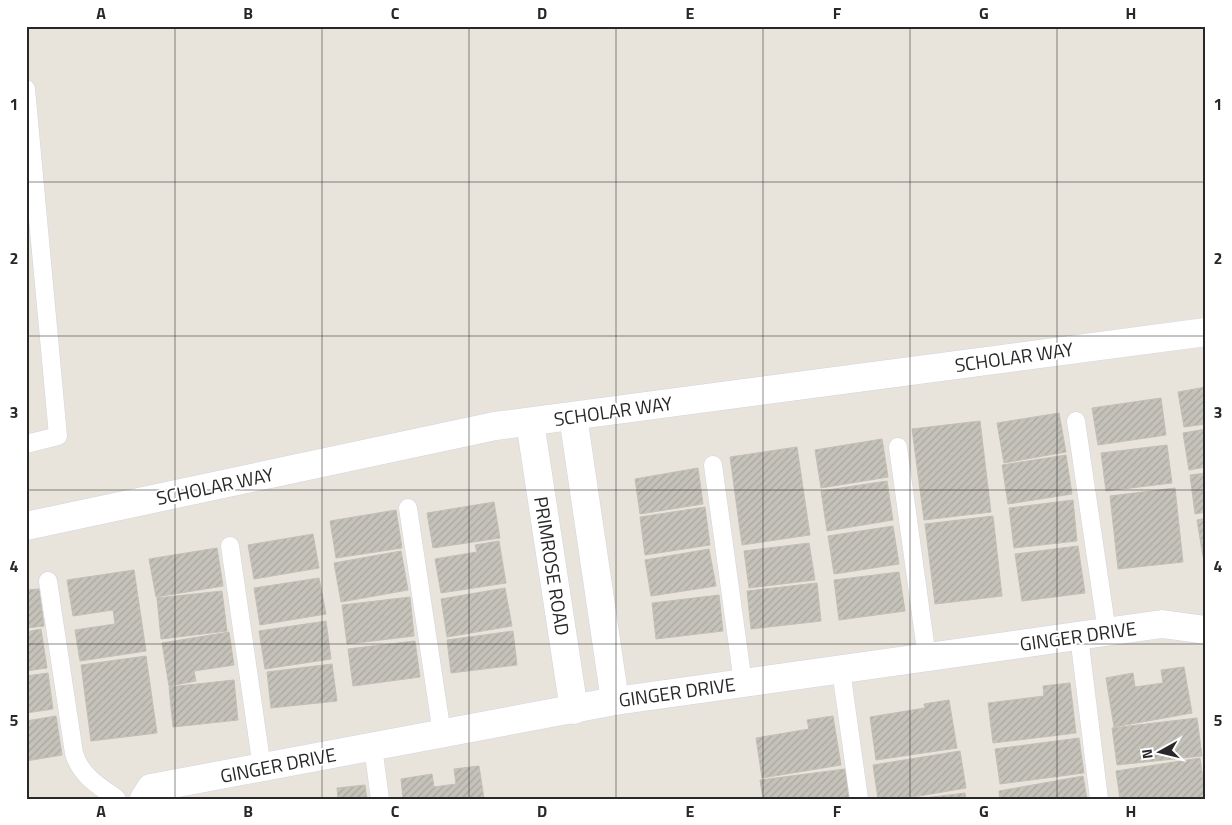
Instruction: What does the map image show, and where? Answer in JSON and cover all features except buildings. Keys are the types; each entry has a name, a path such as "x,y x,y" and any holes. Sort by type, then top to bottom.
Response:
{"street":[{"name":"SCHOLAR WAY","path":"26,526 495,426 1206,332"},
{"path":"573,416 615,701"},
{"name":"PRIMROSE ROAD","path":"530,422 574,710"},
{"name":"GINGER DRIVE","path":"148,794 262,768 615,701 1162,624 1206,630"}],"lane":[{"path":"26,89 58,436 26,444"},
{"path":"1076,421 1107,632"},
{"path":"898,447 926,658"},
{"path":"713,465 743,683"},
{"path":"408,508 442,734"},
{"path":"230,546 262,768"},
{"path":"48,581 77,764 94,782 117,799"},
{"path":"1079,636 1099,799"},
{"path":"841,670 859,799"},
{"path":"373,747 380,799"}]}
